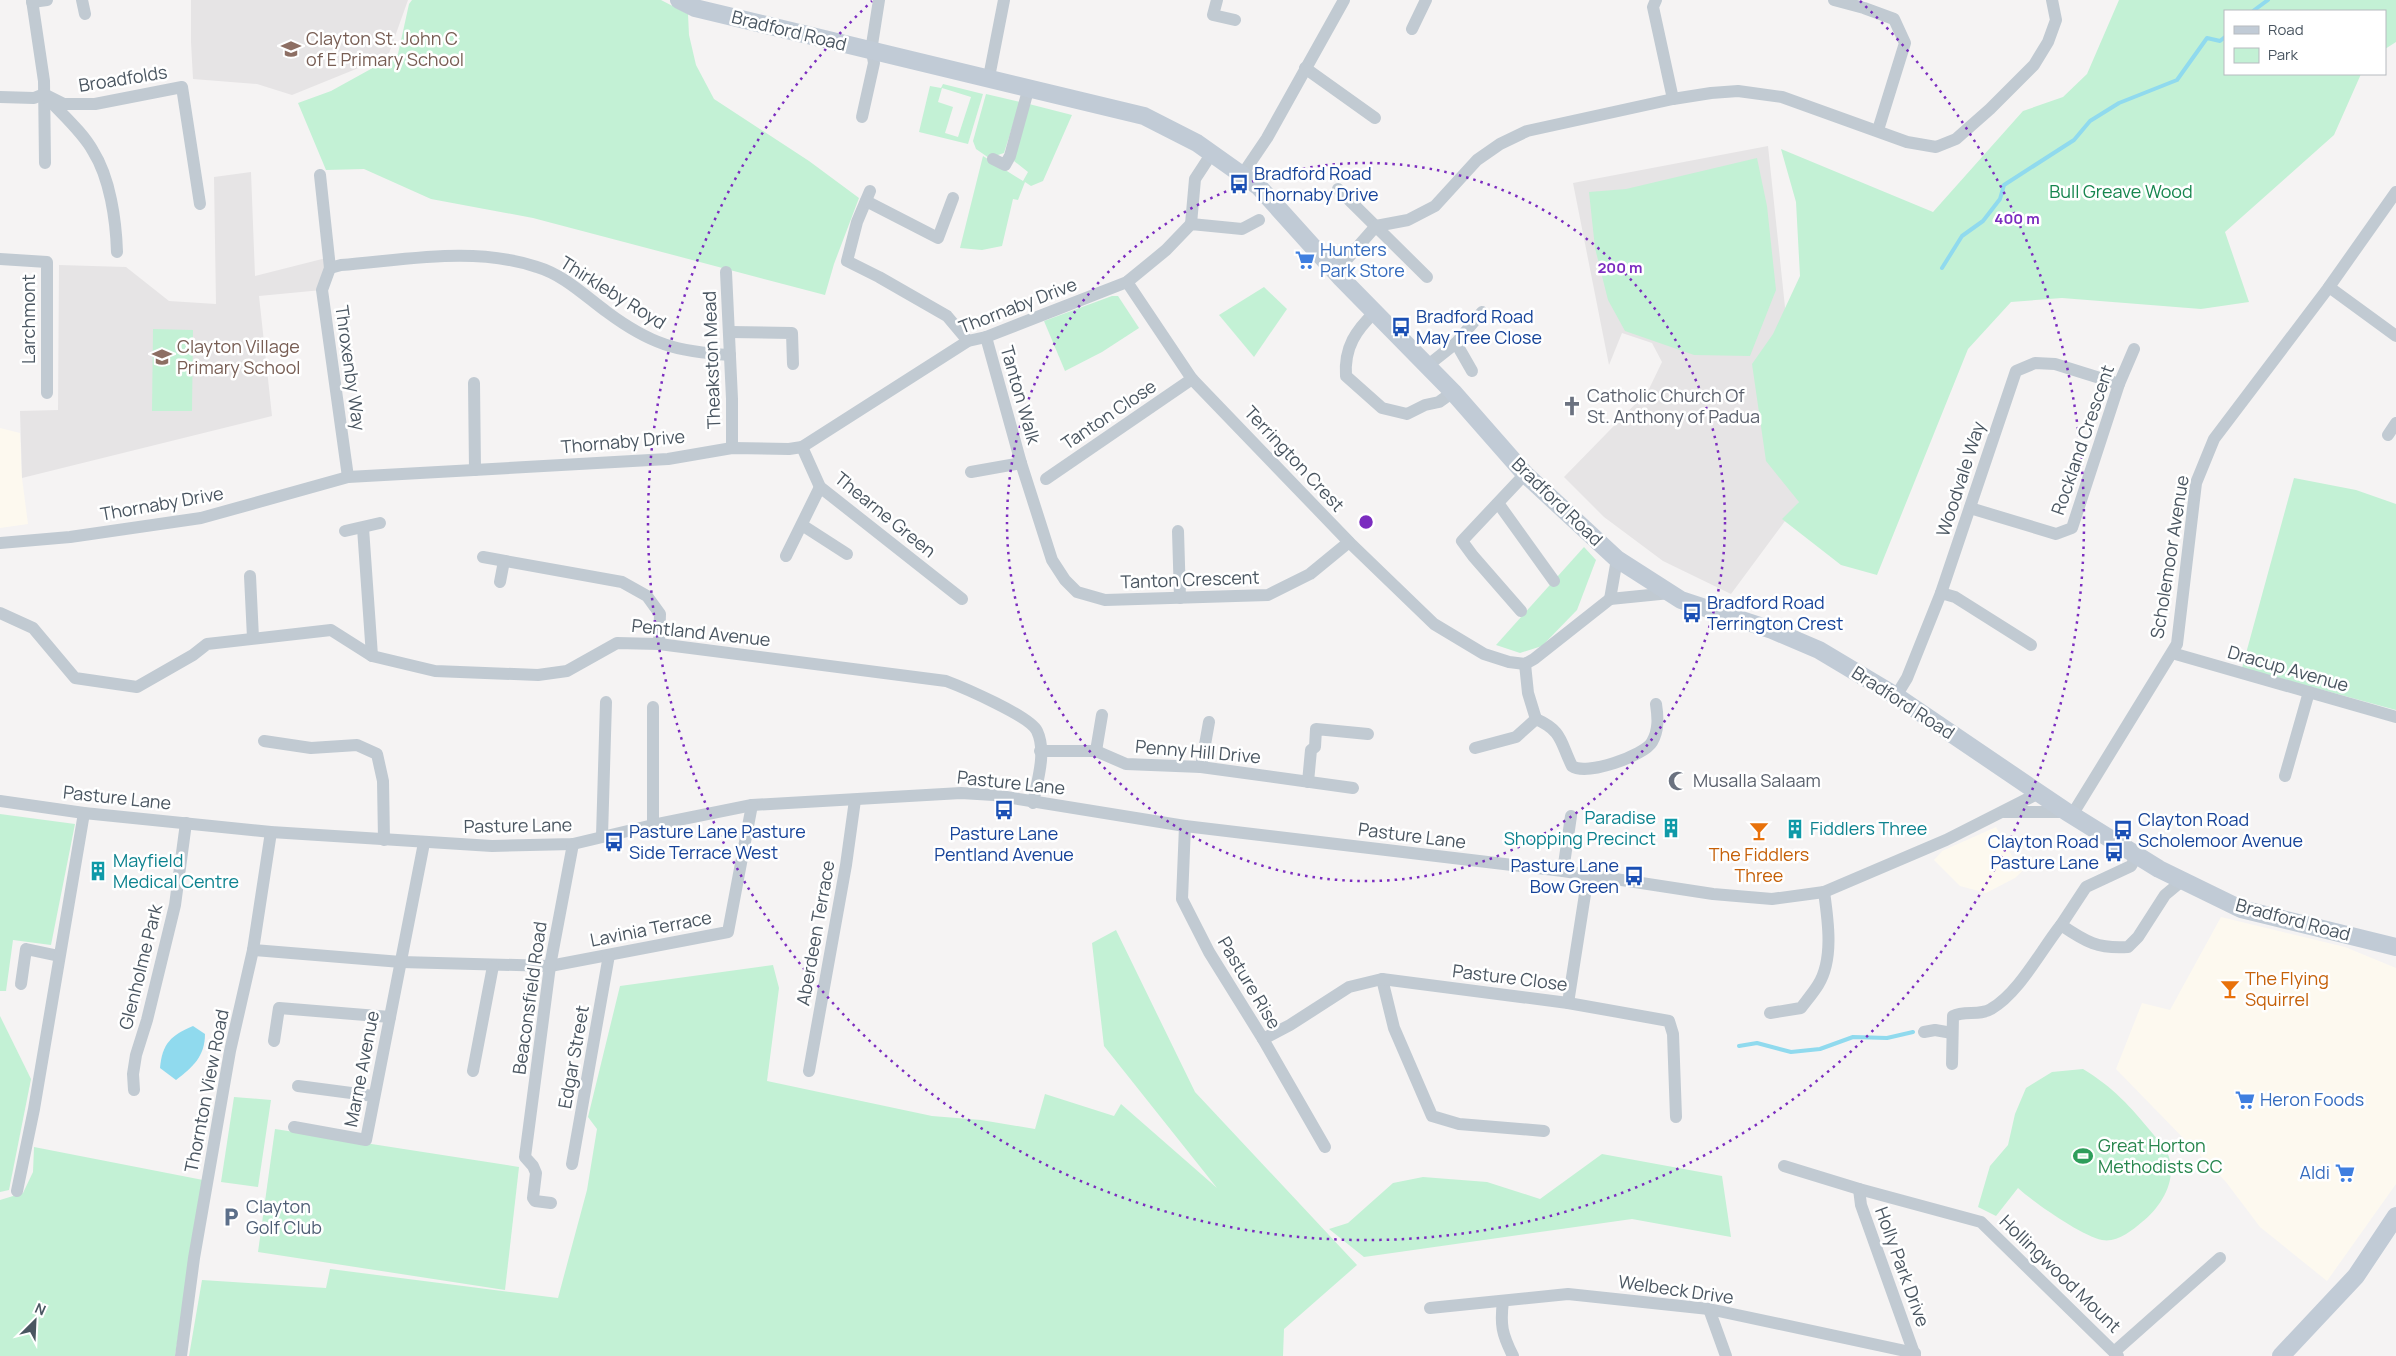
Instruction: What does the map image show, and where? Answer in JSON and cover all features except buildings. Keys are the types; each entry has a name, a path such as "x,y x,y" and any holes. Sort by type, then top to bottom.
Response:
{"street":[{"path":"45,163 44,81 32,1 47,0"},
{"path":"82,0 84,14"},
{"name":"Bradford Road","path":"680,0 695,8 711,6 871,51 990,77 1144,116 1197,143 1259,187 1333,268 1454,392 1525,474 1617,559 1680,600 1772,630 1819,650 1896,696 2069,814 2137,855 2241,909 2396,947"},
{"path":"871,51 879,0"},
{"path":"990,77 1004,0"},
{"path":"1217,0 1213,14 1236,20"},
{"path":"1242,175 1267,138 1344,0"},
{"path":"1412,29 1426,0"},
{"path":"1656,0 1654,7 1673,99"},
{"path":"1834,0 1894,19 1905,43 1878,130"},
{"path":"1333,268 1347,259 1376,226 1408,220 1435,206 1477,160 1500,144 1527,131 1673,99 1711,92 1738,91 1782,97 1907,142 1936,147 1956,139 1990,109 2034,65 2048,42 2056,20 2052,0"},
{"name":"Bradford Road","path":"862,117 874,63 871,51"},
{"path":"1305,68 1375,118"},
{"name":"Broadfolds","path":"44,94 64,104 95,104 182,87 200,204"},
{"path":"1005,164 1010,156 1029,87"},
{"path":"0,97 34,98 44,94"},
{"path":"44,94 93,150 105,174 116,234 117,252"},
{"path":"1212,153 1195,180 1191,224 1242,229 1259,220"},
{"path":"993,159 1017,170"},
{"name":"Throxenby Way","path":"320,175 330,268 322,290 348,477"},
{"path":"1338,189 1427,277"},
{"name":"Scholemoor Avenue","path":"2069,814 2177,644 2196,483 2214,440 2329,288 2396,192"},
{"path":"953,198 938,238 868,196 857,222 847,261 947,316 968,341"},
{"name":"Thornaby Drive","path":"0,542 70,537 202,518 348,477 668,459 732,448 789,449 802,447 968,341 986,337 1127,282 1166,250 1191,224"},
{"name":"Thirkleby Royd","path":"330,268 465,255 503,258 539,267 572,284 608,313 656,343 690,352 730,354"},
{"name":"Larchmont","path":"0,260 47,262 46,393"},
{"name":"Theakston Mead","path":"726,272 730,332 732,448"},
{"name":"Terrington Crest","path":"1127,282 1192,379 1349,542 1434,624 1484,654 1509,662 1525,664"},
{"path":"2329,288 2396,336"},
{"path":"1376,311 1358,328 1347,353 1346,376 1382,408 1407,414 1425,405 1439,402 1454,392"},
{"path":"1427,366 1456,343 1482,312"},
{"path":"730,332 792,333 793,364"},
{"name":"Tanton Walk","path":"986,337 1021,463 1052,560 1065,580 1077,592"},
{"path":"1456,343 1472,371"},
{"name":"Rockland Crescent","path":"1970,508 2056,534 2072,528 2119,384 2134,349"},
{"name":"Woodvale Way","path":"1896,696 1907,678 1942,594 2016,371 2035,363 2055,364 2119,384"},
{"name":"Tanton Close","path":"1046,479 1192,379"},
{"path":"474,383 475,470"},
{"path":"2388,435 2396,422"},
{"name":"Thearne Green","path":"802,447 820,487 962,599"},
{"name":"Tanton Walk","path":"971,472 1021,463"},
{"path":"1521,610 1462,541 1525,474"},
{"path":"786,556 820,487"},
{"path":"1498,503 1554,581"},
{"path":"345,531 380,523"},
{"path":"802,525 847,554"},
{"path":"362,528 372,656"},
{"path":"1178,531 1180,598"},
{"name":"Tanton Crescent","path":"1077,592 1105,600 1268,595 1310,574 1349,542"},
{"path":"483,557 622,582 648,596 660,614 659,644"},
{"path":"1610,599 1617,559"},
{"path":"500,582 504,561"},
{"path":"250,576 253,638"},
{"path":"1536,719 1528,692 1525,664 1610,599 1670,593"},
{"path":"1942,594 1955,598 2032,645"},
{"name":"Pentland Avenue","path":"0,613 33,628 75,678 137,687 193,655 207,644 331,630 372,656 435,671 538,675 567,671 617,642 659,644 946,681 964,688 1028,721 1037,730 1040,770 1033,803"},
{"name":"Dracup Avenue","path":"2172,653 2396,717"},
{"path":"2285,776 2309,692"},
{"path":"602,836 606,702"},
{"path":"1536,719 1550,725 1559,734 1572,766 1577,770 1586,769 1612,764 1645,750 1655,734 1658,721 1656,704"},
{"path":"653,707 653,825"},
{"path":"1096,751 1102,715"},
{"path":"1475,748 1516,737 1536,719"},
{"path":"1201,767 1209,722"},
{"path":"1308,782 1311,750 1315,747 1316,728 1368,734"},
{"path":"264,741 311,748 356,746 377,754 383,781 384,840"},
{"name":"Penny Hill Drive","path":"1040,751 1096,751 1126,764 1201,767 1354,788"},
{"name":"Pasture Lane","path":"0,801 84,813 272,832 492,846 573,844 602,836 752,805 961,793 994,795 1033,803 1185,826 1588,874 1713,894 1772,899 1824,892 1946,840 2039,793"},
{"name":"Aberdeen Terrace","path":"809,1071 846,865 855,800"},
{"name":"Lavinia Terrace","path":"253,950 401,962 493,966 550,966 728,932 752,805"},
{"name":"Pasture Lane","path":"2001,812 2069,814"},
{"path":"17,1190 34,1109 84,813"},
{"path":"1563,871 1571,816"},
{"name":"Glenholme Park","path":"134,1090 133,1074 136,1055 147,1020 175,905 186,823"},
{"name":"Pasture Rise","path":"1185,826 1182,898 1209,952 1263,1039 1325,1147"},
{"name":"Thornton View Road","path":"181,1356 194,1258 230,1051 253,950 272,832"},
{"name":"Marne Avenue","path":"294,1127 366,1140 424,843"},
{"name":"Beaconsfield Road","path":"551,1203 535,1201 533,1198 536,1173 533,1166 524,1158 550,966 573,844"},
{"path":"1952,1064 1954,1016 1959,1013 1990,1010 2014,989 2086,887 2131,866 2137,855"},
{"path":"1568,1003 1588,874"},
{"path":"2061,925 2103,948 2128,947 2143,930 2166,894 2183,880"},
{"path":"1770,1013 1801,1008 1819,984 1828,950 1828,922 1824,892"},
{"path":"21,984 26,950 60,956"},
{"name":"Edgar Street","path":"572,1164 609,955"},
{"path":"473,1071 493,966"},
{"path":"1382,979 1394,1028 1432,1116 1459,1124 1544,1131"},
{"name":"Pasture Close","path":"1263,1039 1290,1025 1349,987 1382,979 1568,1003 1669,1021 1673,1034 1676,1117"},
{"path":"274,1041 279,1008 390,1017"},
{"path":"1924,1032 1935,1030 1952,1033"},
{"path":"298,1086 374,1096"},
{"name":"Hollingwood Mount","path":"1784,1166 1859,1189 1981,1222 2116,1354"},
{"name":"Holly Park Drive","path":"1859,1189 1862,1206 1915,1355"},
{"path":"2281,1356 2356,1276 2396,1216"},
{"path":"2116,1354 2220,1258"},
{"name":"Welbeck Drive","path":"1430,1308 1568,1294 1709,1309 1915,1355"},
{"path":"1503,1301 1500,1323 1503,1337 1513,1356"},
{"path":"1709,1309 1726,1356"}],"shaded area":[{"name":"Clayton St. John C of E Primary School","path":"191,0 408,0 388,56 292,95 257,84 193,79"},
{"path":"1768,146 1787,326 1802,498 1731,594 1663,561 1604,517 1564,477 1648,391 1662,362 1652,343 1622,333 1609,365 1573,183"},
{"name":"Clayton Village Primary School","path":"251,172 255,276 330,257 322,290 259,296 272,416 22,478 20,411 58,410 59,265 126,267 169,301 216,304 214,177"},
{"path":"0,428 20,433 22,478 28,524 0,528"},
{"path":"1996,827 2012,856 2028,866 2015,878 1986,893 1960,886 1934,860 1942,851"},
{"path":"2221,917 2345,947 2396,968 2396,1184 2327,1281 2260,1227 2226,1182 2116,1069 2142,1003 2170,1010"}],"green space":[{"path":"412,0 661,0 688,14 689,35 696,65 714,99 809,161 859,198 834,264 825,295 533,218 431,199 364,169 326,170 298,103 331,91 398,54 409,4"},
{"name":"Bull Greave Wood","path":"2119,0 2396,0 2396,42 2386,48 2386,10 2224,10 2224,75 2361,75 2334,135 2225,232 2249,302 2201,309 2062,298 2011,302 1968,349 1877,575 1841,565 1782,519 1799,502 1766,461 1752,364 1773,334 1800,276 1796,202 1781,149 1933,212 2023,111 2063,97 2087,74"},
{"path":"943,84 983,94 968,144 919,132 930,86 941,88","holes":["942,88 971,97 958,137 945,133 953,107 938,102"]},
{"path":"986,94 1020,102 1004,153 989,158 976,149 973,141"},
{"path":"1029,104 1072,115 1043,181 1031,186 1025,182 1018,200 1013,199 1002,246 982,250 960,248 983,156 1023,181 1028,172 1014,161"},
{"path":"1757,158 1767,206 1776,290 1750,356 1694,355 1625,331 1608,300 1595,248 1589,192 1626,189"},
{"path":"1264,287 1287,309 1254,357 1219,315"},
{"path":"1112,296 1118,296 1139,328 1102,352 1065,371 1044,321"},
{"path":"153,329 193,330 192,411 152,411"},
{"path":"2294,478 2356,490 2396,504 2396,710 2242,668"},
{"path":"1584,547 1596,560 1577,610 1542,646 1520,653 1496,645"},
{"path":"0,814 75,824 51,945 13,940 6,991 0,991"},
{"name":"Clayton Golf Club","path":"1116,930 1195,1092 1357,1265 1284,1329 1283,1356 189,1356 202,1280 326,1288 330,1269 558,1298 587,1190 597,1129 588,1117 620,986 773,965 779,988 767,1081 932,1116 981,1120 1035,1129 1045,1094 1114,1116 1121,1104 1217,1188 1104,1046 1092,943"},
{"path":"0,1016 31,1079 9,1190 0,1192"},
{"name":"Great Horton Methodists CC","path":"2083,1069 2104,1083 2137,1115 2166,1149 2170,1162 2170,1181 2162,1200 2142,1222 2129,1232 2113,1240 2102,1240 2083,1232 2046,1210 2018,1188 1996,1216 1978,1207 1990,1166 2008,1145 2015,1114 2026,1088 2052,1072"},
{"path":"234,1097 271,1100 258,1187 221,1182"},
{"path":"275,1129 519,1167 505,1290 258,1252"},
{"path":"34,1147 203,1180 175,1356 0,1356 0,1200 23,1193 33,1172"},
{"path":"1602,1154 1722,1176 1731,1237 1632,1219 1364,1257 1329,1229 1348,1223 1393,1183 1423,1177 1487,1182 1540,1199"}],"water":[{"path":"193,1026 205,1034 203,1049 193,1066 176,1080 160,1068 163,1053 173,1037"}],"waterway":[{"path":"2254,10 2268,0"},
{"path":"1942,268 1962,236 1983,221 2000,199 2004,185 2074,140 2090,121 2119,103 2177,80 2207,38 2220,41 2224,38"},
{"path":"1739,1046 1757,1043 1791,1052 1820,1049 1853,1037 1887,1038 1913,1032"}],"place":[{"name":"Clayton St. John C of E Primary School","path":"291,49"},
{"name":"Bradford Road Thornaby Drive","path":"1239,184"},
{"name":"Hunters Park Store","path":"1305,260"},
{"name":"Bradford Road May Tree Close","path":"1401,327"},
{"name":"Clayton Village Primary School","path":"162,357"},
{"name":"Catholic Church Of St. Anthony of Padua","path":"1572,406"},
{"name":"Bradford Road Terrington Crest","path":"1692,613"},
{"name":"Musalla Salaam","path":"1678,781"},
{"name":"Pasture Lane Pentland Avenue","path":"1004,810"},
{"name":"Paradise Shopping Precinct","path":"1671,828"},
{"name":"Fiddlers Three","path":"1795,829"},
{"name":"Clayton Road Scholemoor Avenue","path":"2123,830"},
{"name":"The Fiddlers Three","path":"1759,831"},
{"name":"Pasture Lane Pasture Side Terrace West","path":"614,842"},
{"name":"Clayton Road Pasture Lane","path":"2114,852"},
{"name":"Mayfield Medical Centre","path":"98,871"},
{"name":"Pasture Lane Bow Green","path":"1634,876"},
{"name":"The Flying Squirrel","path":"2230,989"},
{"name":"Heron Foods","path":"2245,1100"},
{"name":"Great Horton Methodists CC","path":"2083,1156"},
{"name":"Aldi","path":"2345,1173"},
{"name":"Clayton Golf Club","path":"231,1217"}]}
